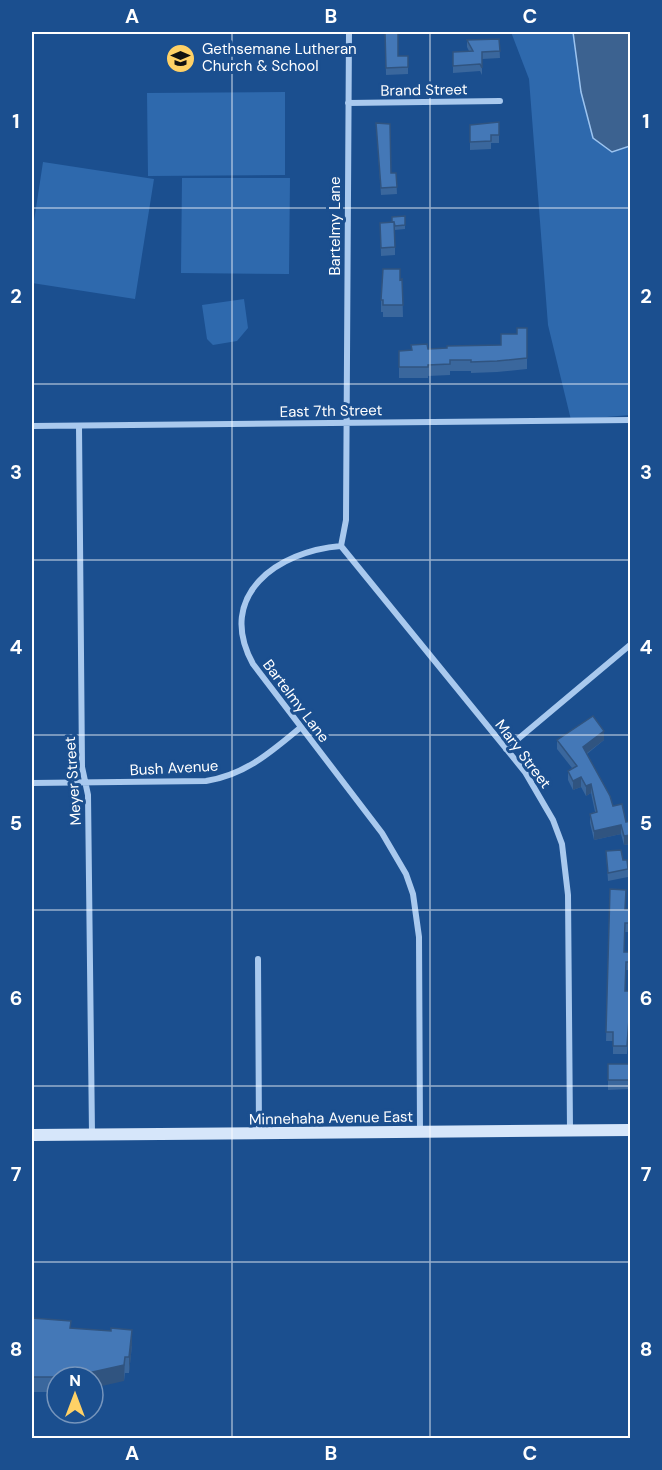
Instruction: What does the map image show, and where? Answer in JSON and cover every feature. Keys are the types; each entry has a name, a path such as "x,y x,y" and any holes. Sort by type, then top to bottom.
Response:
{"main road":[{"name":"Minnehaha Avenue East","path":"32,1136 630,1130"}],"street":[{"name":"Bartelmy Lane","path":"349,32 346,520 341,546 312,550 279,564 251,591 242,615 241,628 247,653 397,855 413,894 419,937 420,1132"},
{"name":"Brand Street","path":"348,103 500,101"},
{"name":"East 7th Street","path":"32,426 630,420"},
{"name":"Meyer Street","path":"79,426 82,767 88,795 92,1135"},
{"name":"Mary Street","path":"341,546 530,779 546,805 562,844 567,870 570,1130"},
{"path":"506,749 630,645"},
{"name":"Bush Avenue","path":"32,783 206,781 222,778 254,765 301,727"},
{"path":"258,959 259,1133"}],"shaded area":[{"path":"511,32 630,32 630,415 571,420 548,325 529,79"},
{"path":"573,32 630,32 630,146 612,152 593,138 581,92"},
{"path":"285,92 285,175 148,176 147,93"},
{"path":"43,162 154,179 135,299 32,283 32,234"},
{"path":"182,178 290,178 289,274 181,273"},
{"path":"244,299 248,328 237,341 213,345 207,339 202,305"}],"building":[{"path":"385,32 398,32 398,56 408,56 408,67 386,68"},
{"path":"499,39 500,51 482,52 482,68 480,64 453,66 453,52 473,51 467,40"},
{"path":"499,122 499,135 491,135 491,141 470,142 470,125"},
{"path":"376,123 390,124 391,173 396,173 397,187 381,188"},
{"path":"405,216 405,225 395,226 392,222 392,217"},
{"path":"394,222 395,247 381,248 380,223"},
{"path":"383,269 400,269 403,305 383,305 383,300 381,300"},
{"path":"517,328 527,328 527,358 471,362 471,360 450,360 450,364 399,367 399,351 412,350 411,345 427,344 428,349 447,348 447,346 501,345 501,334 517,334"},
{"path":"593,716 604,731 583,747 610,796 613,806 622,804 626,822 630,821 630,835 624,836 621,825 594,831 590,814 597,812 591,784 586,786 581,777 573,781 568,771 577,766 557,740"},
{"path":"621,850 623,860 627,860 628,869 608,873 606,851"},
{"path":"610,889 626,890 625,909 629,909 629,923 625,923 624,952 630,952 630,962 626,962 625,991 630,991 627,1046 613,1046 613,1032 606,1032"},
{"path":"629,1059 630,1080 608,1080 608,1064 629,1064"},
{"path":"32,1318 71,1321 70,1328 132,1330 129,1357 125,1357 124,1365 105,1369 105,1365 45,1365 45,1377 32,1377"}],"place":[{"name":"Gethsemane Lutheran Church & School","path":"181,58"}]}
